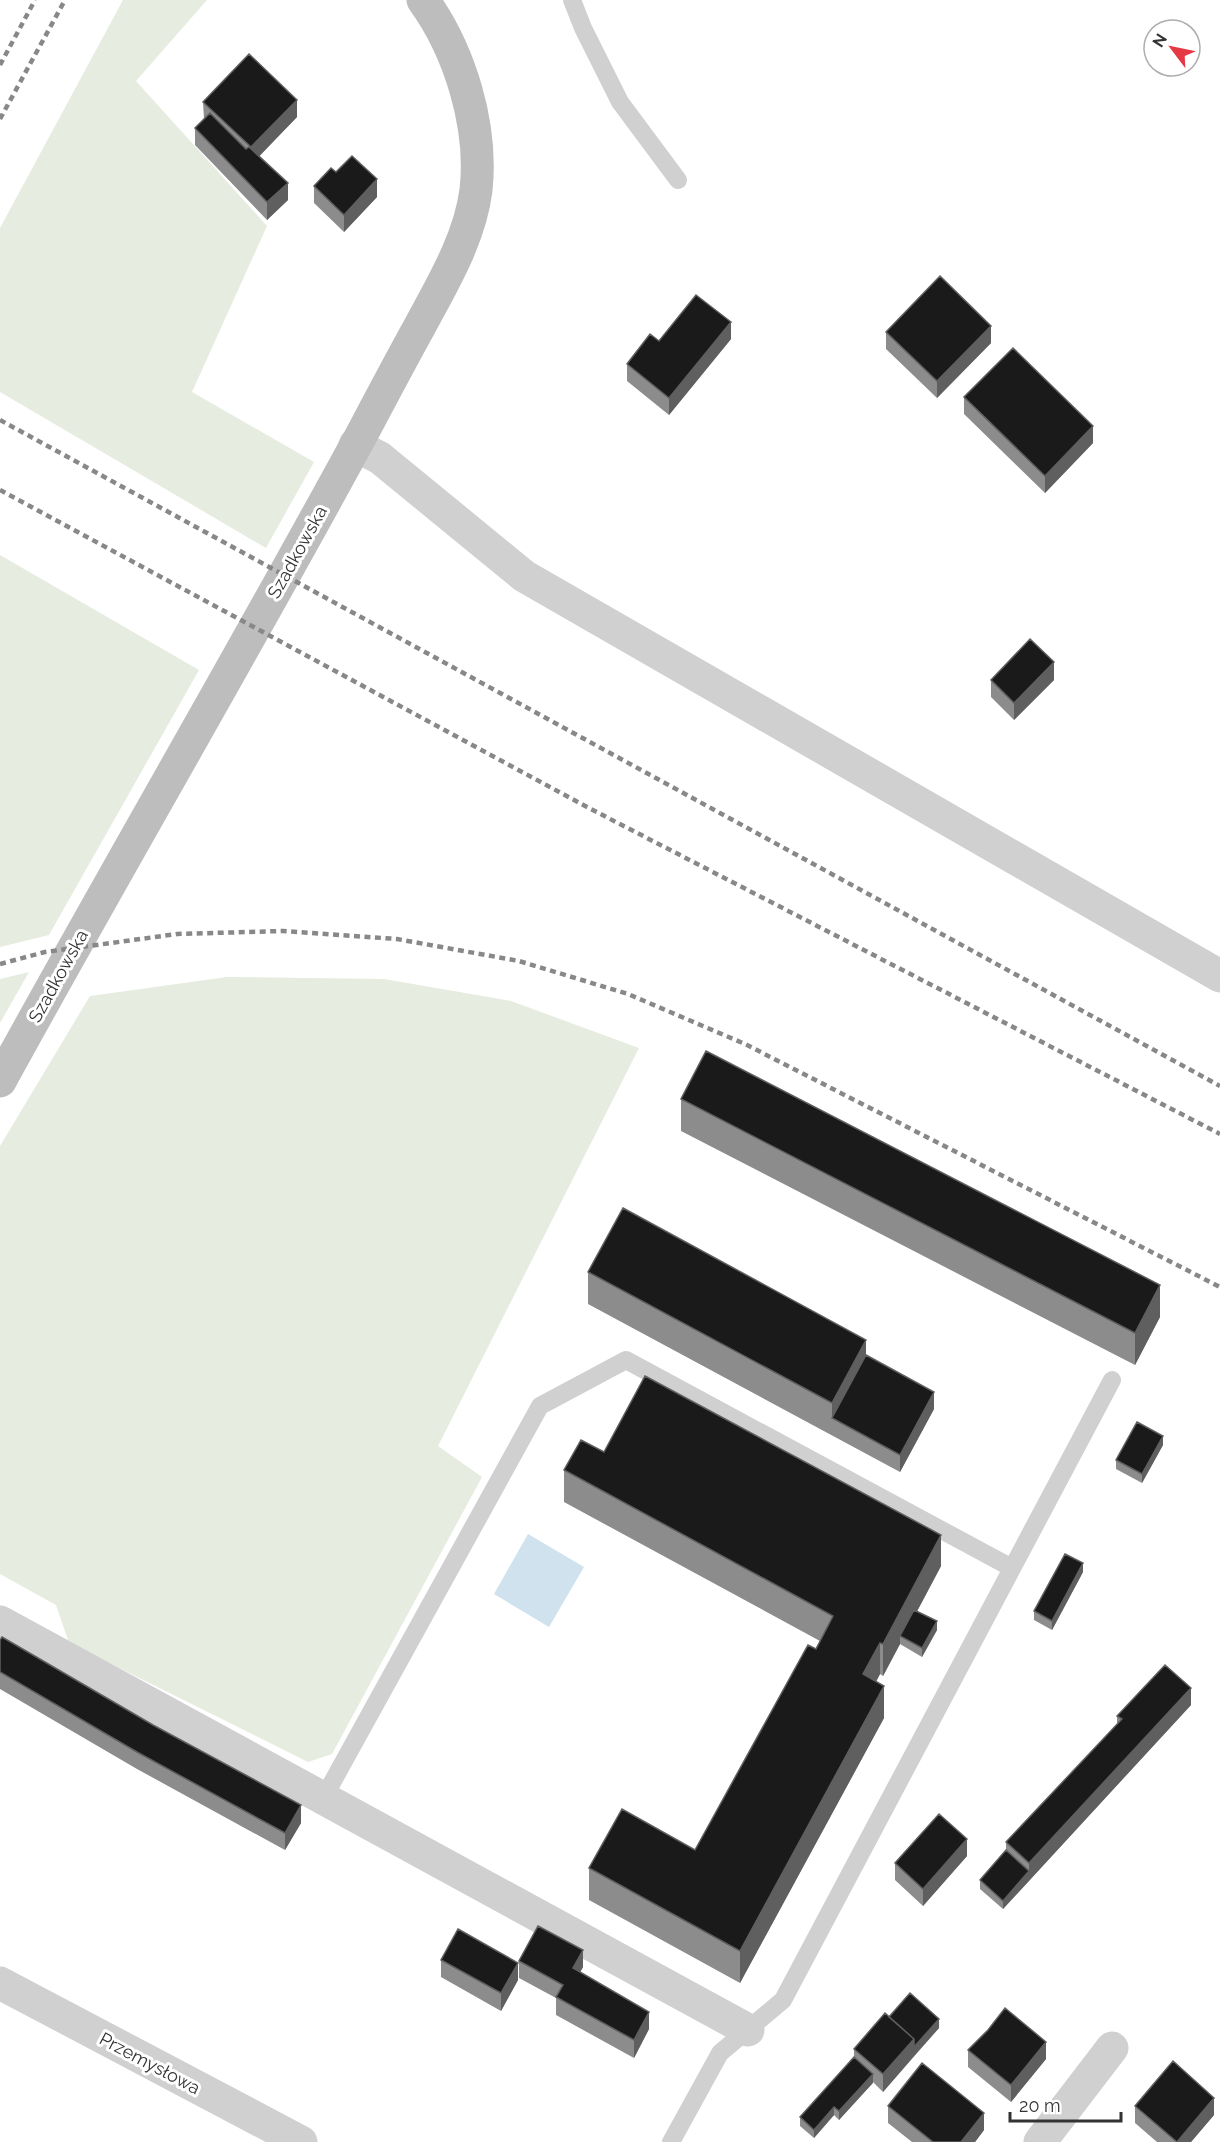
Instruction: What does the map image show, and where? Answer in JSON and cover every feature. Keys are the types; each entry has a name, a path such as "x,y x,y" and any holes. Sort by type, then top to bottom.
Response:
{"street":[{"name":"Szadkowska","path":"0,1081 250,637 464,238 476,191 476,140 460,70 423,0"},
{"path":"355,445 380,458 524,576 1220,976"},
{"path":"0,1622 748,2030"},
{"name":"Przemysłowa","path":"0,1983 300,2142"},
{"path":"1040,2142 1112,2048"}],"lane":[{"path":"572,0 582,28 620,102 678,180"},
{"path":"323,1799 540,1406 626,1360 1012,1568"},
{"path":"671,2142 720,2053 783,2000 1112,1380"}],"shaded area":[{"path":"123,0 207,0 136,81 267,226 192,392 314,462 266,548 0,392 0,228"},
{"path":"0,555 199,670 49,935 0,947"},
{"path":"29,972 0,1023 0,979"},
{"path":"227,977 384,979 511,1001 639,1048 438,1446 482,1477 332,1754 308,1762 69,1643 56,1605 0,1574 0,1146 90,996"}],"water":[{"path":"528,1534 584,1567 549,1627 494,1594"}],"building":[{"path":"249,54 297,100 251,147 203,102"},
{"path":"210,113 246,149 249,147 288,183 267,202 195,128"},
{"path":"352,156 377,179 344,215 314,186 331,168 336,172"},
{"path":"940,276 991,326 937,381 886,332"},
{"path":"696,295 731,322 669,398 627,364 650,334 659,341"},
{"path":"1013,348 1093,426 1045,476 964,397"},
{"path":"1030,639 1054,662 1014,703 991,680"},
{"path":"706,1051 1160,1285 1135,1333 681,1099"},
{"path":"623,1208 866,1340 832,1403 588,1272"},
{"path":"866,1355 934,1392 900,1455 832,1418"},
{"path":"645,1376 941,1535 883,1644 880,1643 863,1674 884,1686 740,1951 589,1868 622,1809 695,1850 808,1645 816,1649 833,1616 564,1470 581,1440 604,1452"},
{"path":"1137,1422 1163,1436 1142,1474 1116,1460"},
{"path":"1065,1554 1083,1563 1052,1621 1034,1611"},
{"path":"914,1610 937,1621 922,1648 900,1636"},
{"path":"2,1637 153,1725 301,1805 285,1833 137,1752 0,1672 0,1640"},
{"path":"1165,1665 1191,1688 1029,1863 1006,1842 1122,1719 1117,1716"},
{"path":"939,1814 967,1839 923,1889 895,1863"},
{"path":"1006,1850 1029,1871 1003,1901 980,1880"},
{"path":"538,1926 583,1950 573,1968 649,2012 634,2040 556,1997 563,1985 519,1961"},
{"path":"458,1929 518,1963 501,1993 441,1960"},
{"path":"910,1993 939,2019 914,2047 914,2039 889,2017"},
{"path":"1005,2008 1046,2042 1011,2085 968,2050"},
{"path":"885,2013 914,2039 883,2074 854,2049"},
{"path":"854,2057 873,2074 839,2111 834,2107 814,2130 800,2117"},
{"path":"1173,2061 1214,2098 1177,2142 1135,2106"},
{"path":"922,2063 984,2113 961,2142 933,2142 888,2106"}],"railway":[{"path":"0,65 35,0"},
{"path":"0,119 65,0"},
{"path":"0,420 1220,1086"},
{"path":"0,490 587,807 1220,1134"},
{"path":"0,964 45,952 177,934 283,931 397,939 519,961 628,994 745,1044 1220,1287"}]}
